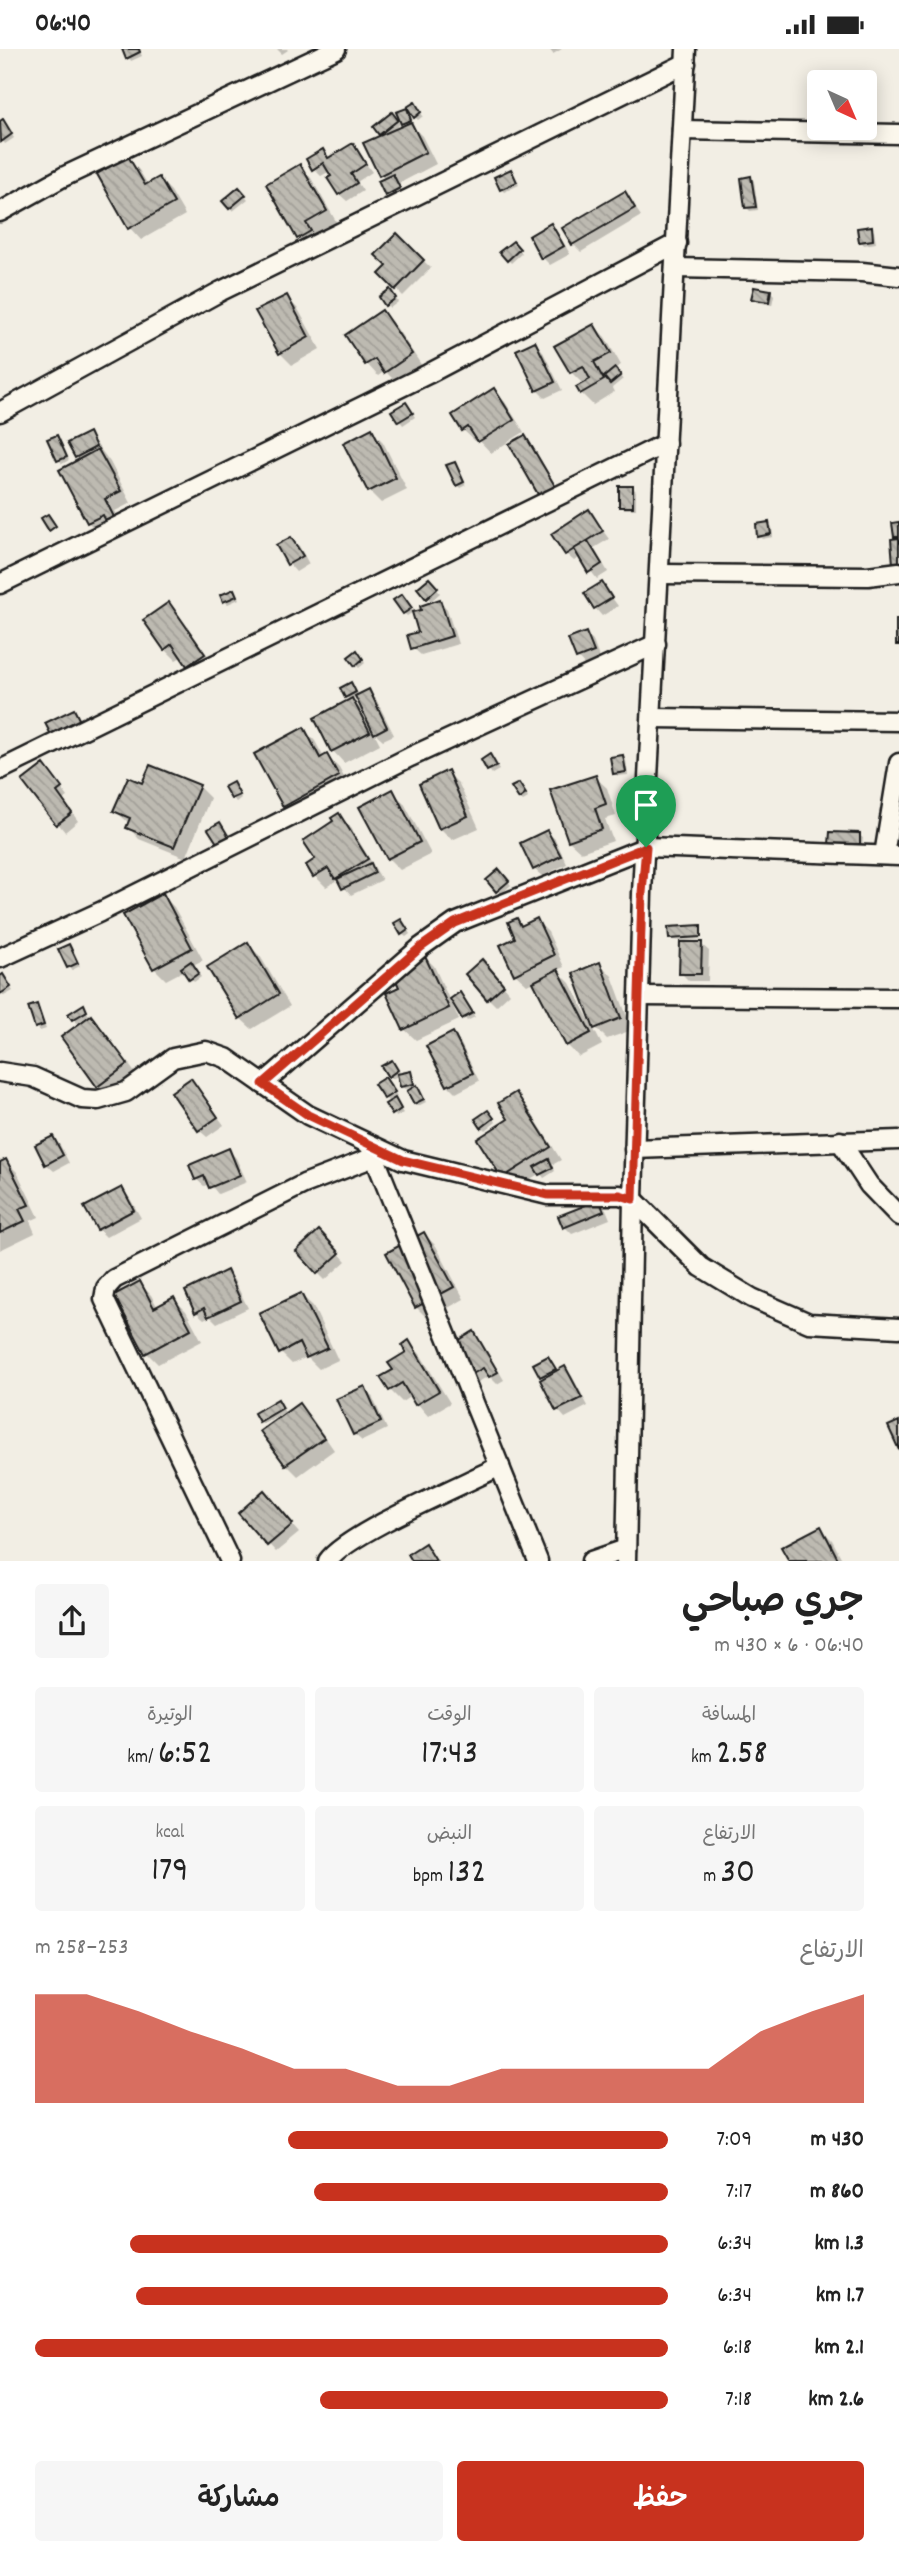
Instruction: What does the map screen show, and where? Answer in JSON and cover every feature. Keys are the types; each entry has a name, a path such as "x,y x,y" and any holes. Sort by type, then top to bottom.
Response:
{"street":[{"path":"0,212 63,177 336,49"},
{"path":"0,412 221,291 686,56 642,893 626,1555 591,1561"},
{"path":"682,130 899,134"},
{"path":"0,584 428,374 677,243"},
{"path":"676,268 862,272 899,276"},
{"path":"0,770 666,443"},
{"path":"660,574 868,576 899,572"},
{"path":"0,958 100,912 410,757 656,644"},
{"path":"652,717 899,721"},
{"path":"263,1084 421,947 455,923 646,847 892,856 899,763"},
{"path":"640,996 899,998"},
{"path":"0,1072 33,1077 82,1098 98,1100 126,1092 173,1058 206,1051 226,1058 308,1115 371,1151 548,1195 620,1195 633,1199 701,1267 752,1298 808,1323 897,1323"},
{"path":"634,1149 899,1140"},
{"path":"840,1141 869,1185 899,1216"},
{"path":"371,1151 538,1561"},
{"path":"230,1561 104,1299 106,1288 114,1279 371,1151"},
{"path":"328,1561 333,1553 375,1528 500,1466"}],"building":[{"path":"122,49 139,49 140,52 126,59"},
{"path":"415,102 421,112 414,118 407,107"},
{"path":"407,108 411,120 401,124 396,112"},
{"path":"392,112 398,120 379,135 373,127"},
{"path":"3,119 12,134 1,142 0,121"},
{"path":"411,122 426,152 379,176 363,143"},
{"path":"353,143 366,164 351,174 357,183 338,195 327,178 331,176 323,163 312,170 306,159 323,149 328,158"},
{"path":"128,156 145,185 159,177 174,203 128,229 97,174"},
{"path":"300,164 327,211 306,223 311,231 297,239 266,184"},
{"path":"511,169 517,182 500,190 494,177"},
{"path":"393,174 400,188 385,196 378,181"},
{"path":"751,176 756,207 745,208 741,178"},
{"path":"239,187 246,195 229,209 222,201"},
{"path":"625,191 635,208 572,245 562,228"},
{"path":"551,223 564,246 541,259 529,236"},
{"path":"872,226 873,240 859,242 857,228"},
{"path":"397,233 424,260 395,290 379,274 387,266 375,255"},
{"path":"513,241 520,249 507,261 499,252"},
{"path":"754,287 771,290 769,302 751,299"},
{"path":"390,289 396,298 385,306 379,297"},
{"path":"287,295 309,337 279,354 255,311"},
{"path":"382,310 412,354 384,373 375,359 365,365 345,335"},
{"path":"594,324 611,353 594,362 604,380 580,394 576,387 590,379 583,366 570,373 554,346"},
{"path":"535,341 555,382 536,391 516,350"},
{"path":"615,368 621,375 610,384 604,377"},
{"path":"494,388 514,420 478,442 468,427 462,431 452,415"},
{"path":"406,402 413,413 398,422 391,411"},
{"path":"372,428 396,478 368,492 343,443"},
{"path":"89,432 96,447 75,458 67,443"},
{"path":"57,435 67,457 57,461 47,439"},
{"path":"525,435 555,486 539,496 509,444"},
{"path":"98,449 121,491 105,499 115,519 107,523 103,515 87,523 59,470"},
{"path":"455,462 464,482 456,486 446,465"},
{"path":"619,486 633,486 633,507 619,507"},
{"path":"589,509 603,531 565,555 551,534"},
{"path":"48,514 56,526 49,531 41,518"},
{"path":"769,522 771,534 757,537 756,524"},
{"path":"899,522 899,537 894,537 892,523"},
{"path":"291,537 303,556 287,565 276,545"},
{"path":"899,538 899,563 893,564 891,539"},
{"path":"588,541 602,564 588,573 574,549"},
{"path":"429,578 438,588 426,599 417,588"},
{"path":"602,582 612,598 594,609 584,593"},
{"path":"234,589 237,596 223,602 220,595"},
{"path":"402,594 412,608 403,614 393,600"},
{"path":"440,599 452,636 411,649 407,635 418,632 412,612"},
{"path":"169,602 205,654 187,666 172,644 164,650 143,620"},
{"path":"896,619 899,619 899,645 896,645"},
{"path":"586,632 594,652 576,659 568,639"},
{"path":"357,650 363,659 355,666 348,657"},
{"path":"351,682 356,692 345,698 340,688"},
{"path":"369,689 387,727 374,734 355,696"},
{"path":"352,698 370,732 331,752 314,718"},
{"path":"74,709 83,727 54,741 45,723"},
{"path":"304,727 320,758 327,754 339,776 283,807 254,754"},
{"path":"490,754 497,766 487,771 481,760"},
{"path":"623,755 626,772 613,774 610,757"},
{"path":"44,764 62,788 57,792 72,813 56,825 22,781"},
{"path":"150,765 200,785 174,847 126,828 130,818 113,811 128,777 142,783"},
{"path":"448,770 468,816 439,829 419,784"},
{"path":"596,775 606,804 595,808 602,829 568,841 550,790"},
{"path":"233,782 240,795 231,799 224,787"},
{"path":"519,783 526,794 519,799 511,787"},
{"path":"393,789 420,842 387,859 359,807"},
{"path":"339,813 368,859 335,879 328,868 313,877 306,865 315,859 303,841 333,821 331,818"},
{"path":"220,822 229,837 217,843 208,829"},
{"path":"547,830 561,856 533,870 520,843"},
{"path":"830,832 860,833 860,845 829,844"},
{"path":"371,863 375,873 342,889 337,879"},
{"path":"499,869 509,881 496,892 486,880"},
{"path":"163,893 192,948 153,969 123,915"},
{"path":"517,918 521,926 537,918 554,955 514,975 500,945 515,938 508,922"},
{"path":"401,919 408,930 401,935 394,923"},
{"path":"701,925 701,937 669,939 668,927"},
{"path":"248,942 279,994 239,1019 207,967"},
{"path":"680,942 702,942 701,974 679,974"},
{"path":"69,944 78,963 67,968 58,949"},
{"path":"423,952 449,1008 403,1030 386,993 399,987 390,968"},
{"path":"482,959 504,985 487,1000 465,974"},
{"path":"191,961 199,973 189,980 181,968"},
{"path":"600,962 621,1018 594,1029 573,973"},
{"path":"558,969 591,1033 566,1046 533,982"},
{"path":"3,974 11,987 0,994 0,976"},
{"path":"460,992 473,1013 462,1019 450,999"},
{"path":"37,1004 44,1025 35,1028 28,1007"},
{"path":"84,1004 87,1011 72,1020 68,1014"},
{"path":"91,1015 128,1064 97,1087 61,1037"},
{"path":"453,1032 473,1073 447,1086 426,1046"},
{"path":"392,1060 398,1070 388,1077 381,1066"},
{"path":"411,1071 414,1084 400,1087 397,1074"},
{"path":"385,1077 395,1092 384,1099 374,1084"},
{"path":"191,1078 218,1117 198,1131 171,1092"},
{"path":"417,1085 424,1099 414,1104 407,1091"},
{"path":"516,1092 551,1147 502,1178 477,1139 508,1119 498,1103"},
{"path":"395,1098 401,1109 392,1115 385,1104"},
{"path":"488,1110 494,1118 481,1128 475,1119"},
{"path":"53,1136 63,1155 45,1165 35,1145"},
{"path":"229,1148 240,1175 209,1188 204,1176 195,1180 189,1165"},
{"path":"6,1159 29,1205 19,1209 25,1221 0,1233 0,1162"},
{"path":"549,1159 553,1168 539,1175 534,1167"},
{"path":"122,1187 134,1210 97,1230 84,1207"},
{"path":"599,1200 604,1211 563,1228 558,1216"},
{"path":"319,1230 340,1253 317,1274 296,1251"},
{"path":"424,1232 454,1287 415,1308 386,1253"},
{"path":"227,1270 241,1301 208,1317 204,1308 195,1313 185,1291"},
{"path":"140,1281 154,1308 174,1297 191,1329 145,1354 114,1295"},
{"path":"301,1293 328,1348 306,1358 299,1343 279,1354 259,1313"},
{"path":"474,1331 498,1372 489,1377 483,1368 469,1376 451,1345"},
{"path":"409,1340 439,1391 415,1405 402,1383 389,1391 380,1377 393,1370 388,1363 406,1352 402,1345"},
{"path":"548,1356 556,1369 540,1377 533,1364"},
{"path":"565,1366 582,1398 556,1411 540,1380"},
{"path":"365,1386 381,1422 353,1435 336,1399"},
{"path":"278,1399 283,1408 259,1422 254,1413"},
{"path":"299,1403 324,1438 285,1465 260,1431"},
{"path":"899,1421 899,1450 888,1426"},
{"path":"264,1490 293,1524 267,1546 238,1513"},
{"path":"821,1526 839,1561 789,1561 781,1547"},
{"path":"425,1543 436,1561 412,1561 408,1554"}],"route":[{"path":"646,847 642,893 633,1199 620,1195 548,1195 403,1160 308,1115 263,1084 421,947 455,923 646,847"}]}
